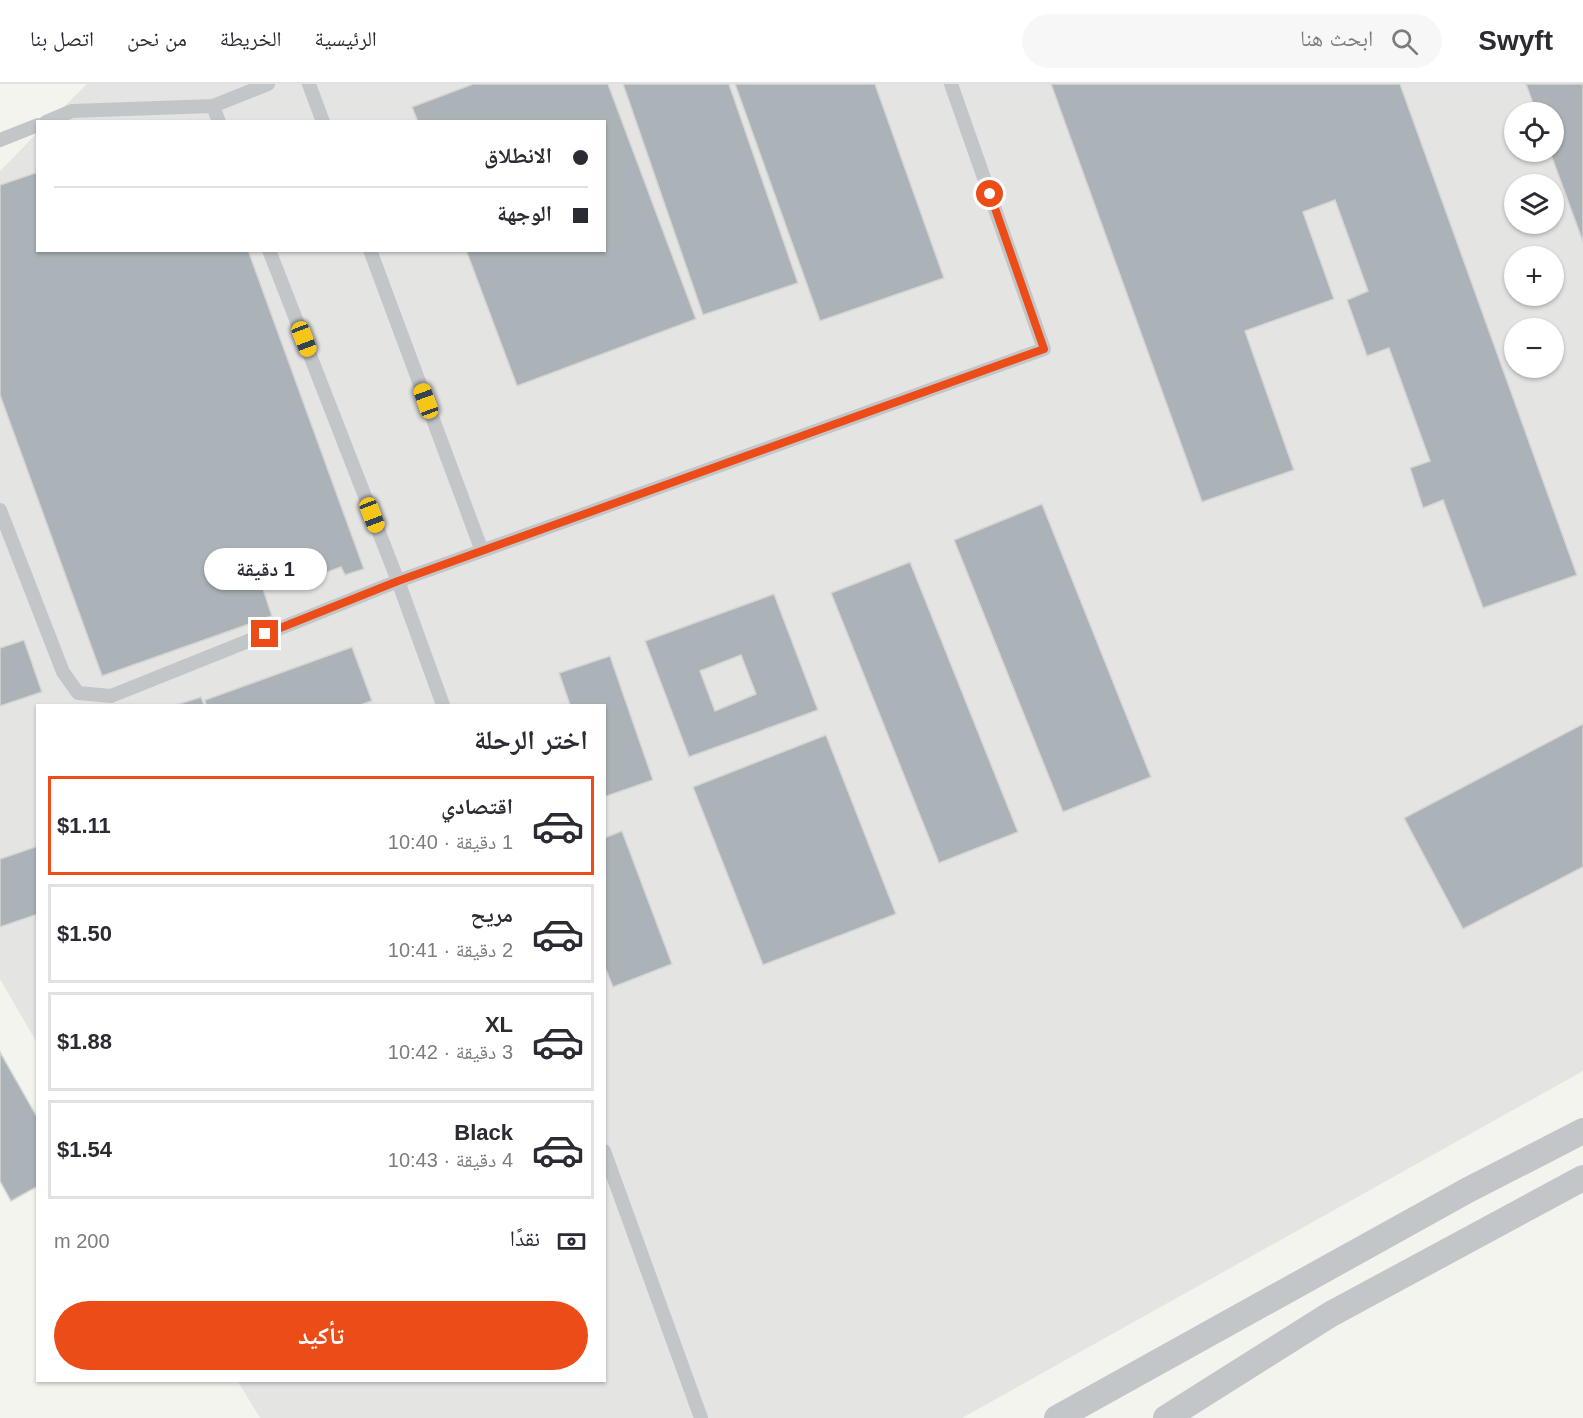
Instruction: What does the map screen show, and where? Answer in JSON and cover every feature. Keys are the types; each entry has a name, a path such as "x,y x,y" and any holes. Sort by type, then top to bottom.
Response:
{"street":[{"path":"1057,1418 1468,1190 1583,1131"},
{"path":"1166,1418 1331,1314 1583,1179"}],"lane":[{"path":"51,120 72,111 213,106 268,84"},
{"path":"309,84 322,120"},
{"path":"0,510 63,672 78,693 111,696 398,581 1044,349 951,84"},
{"path":"213,106 218,120"},
{"path":"0,140 36,126"},
{"path":"271,252 398,581 443,704"},
{"path":"371,252 482,551"},
{"path":"606,1157 701,1418"}],"shaded area":[{"path":"87,84 1583,84 1583,1071 962,1418 260,1418 238,1382 606,1382 606,704 36,704 36,1041 0,979 0,171 36,134 36,252 606,252 606,120 50,120"}],"building":[{"path":"473,84 608,84 696,319 517,386 467,252 606,252 606,120 417,120 412,107"},
{"path":"623,84 729,84 798,283 703,315"},
{"path":"735,84 875,84 944,278 820,321"},
{"path":"1051,84 1400,84 1504,372 1504,378 1506,378 1577,575 1483,608 1443,500 1423,508 1410,468 1430,461 1389,348 1367,356 1347,300 1368,291 1335,200 1303,212 1334,299 1245,331 1294,470 1202,502"},
{"path":"1526,84 1583,84 1583,242 1564,190 1564,174 1558,174 1554,162 1564,162 1564,102 1532,102"},
{"path":"36,173 36,252 249,252 364,569 345,575 341,567 322,574 320,568 263,589 272,616 102,676 0,395 0,185"},
{"path":"1042,504 1151,777 1063,812 954,540"},
{"path":"910,562 1018,832 939,863 831,593"},
{"path":"774,594 818,710 689,757 645,641","holes":["741,655 756,694 715,711 700,671"]},
{"path":"24,640 42,692 0,706 0,648"},
{"path":"352,647 372,701 363,704 206,704 205,700"},
{"path":"610,656 653,780 606,796 606,704 570,704 559,673"},
{"path":"201,697 204,704 179,704"},
{"path":"1583,724 1583,867 1463,929 1404,818"},
{"path":"826,735 896,914 763,965 693,787"},
{"path":"622,831 672,964 613,987 606,970 606,837"},
{"path":"36,847 36,915 0,927 0,859"},
{"path":"0,1052 36,1115 36,1187 11,1201 0,1181"}],"route":[{"path":"265,634 398,581 1044,349 990,194"}]}
